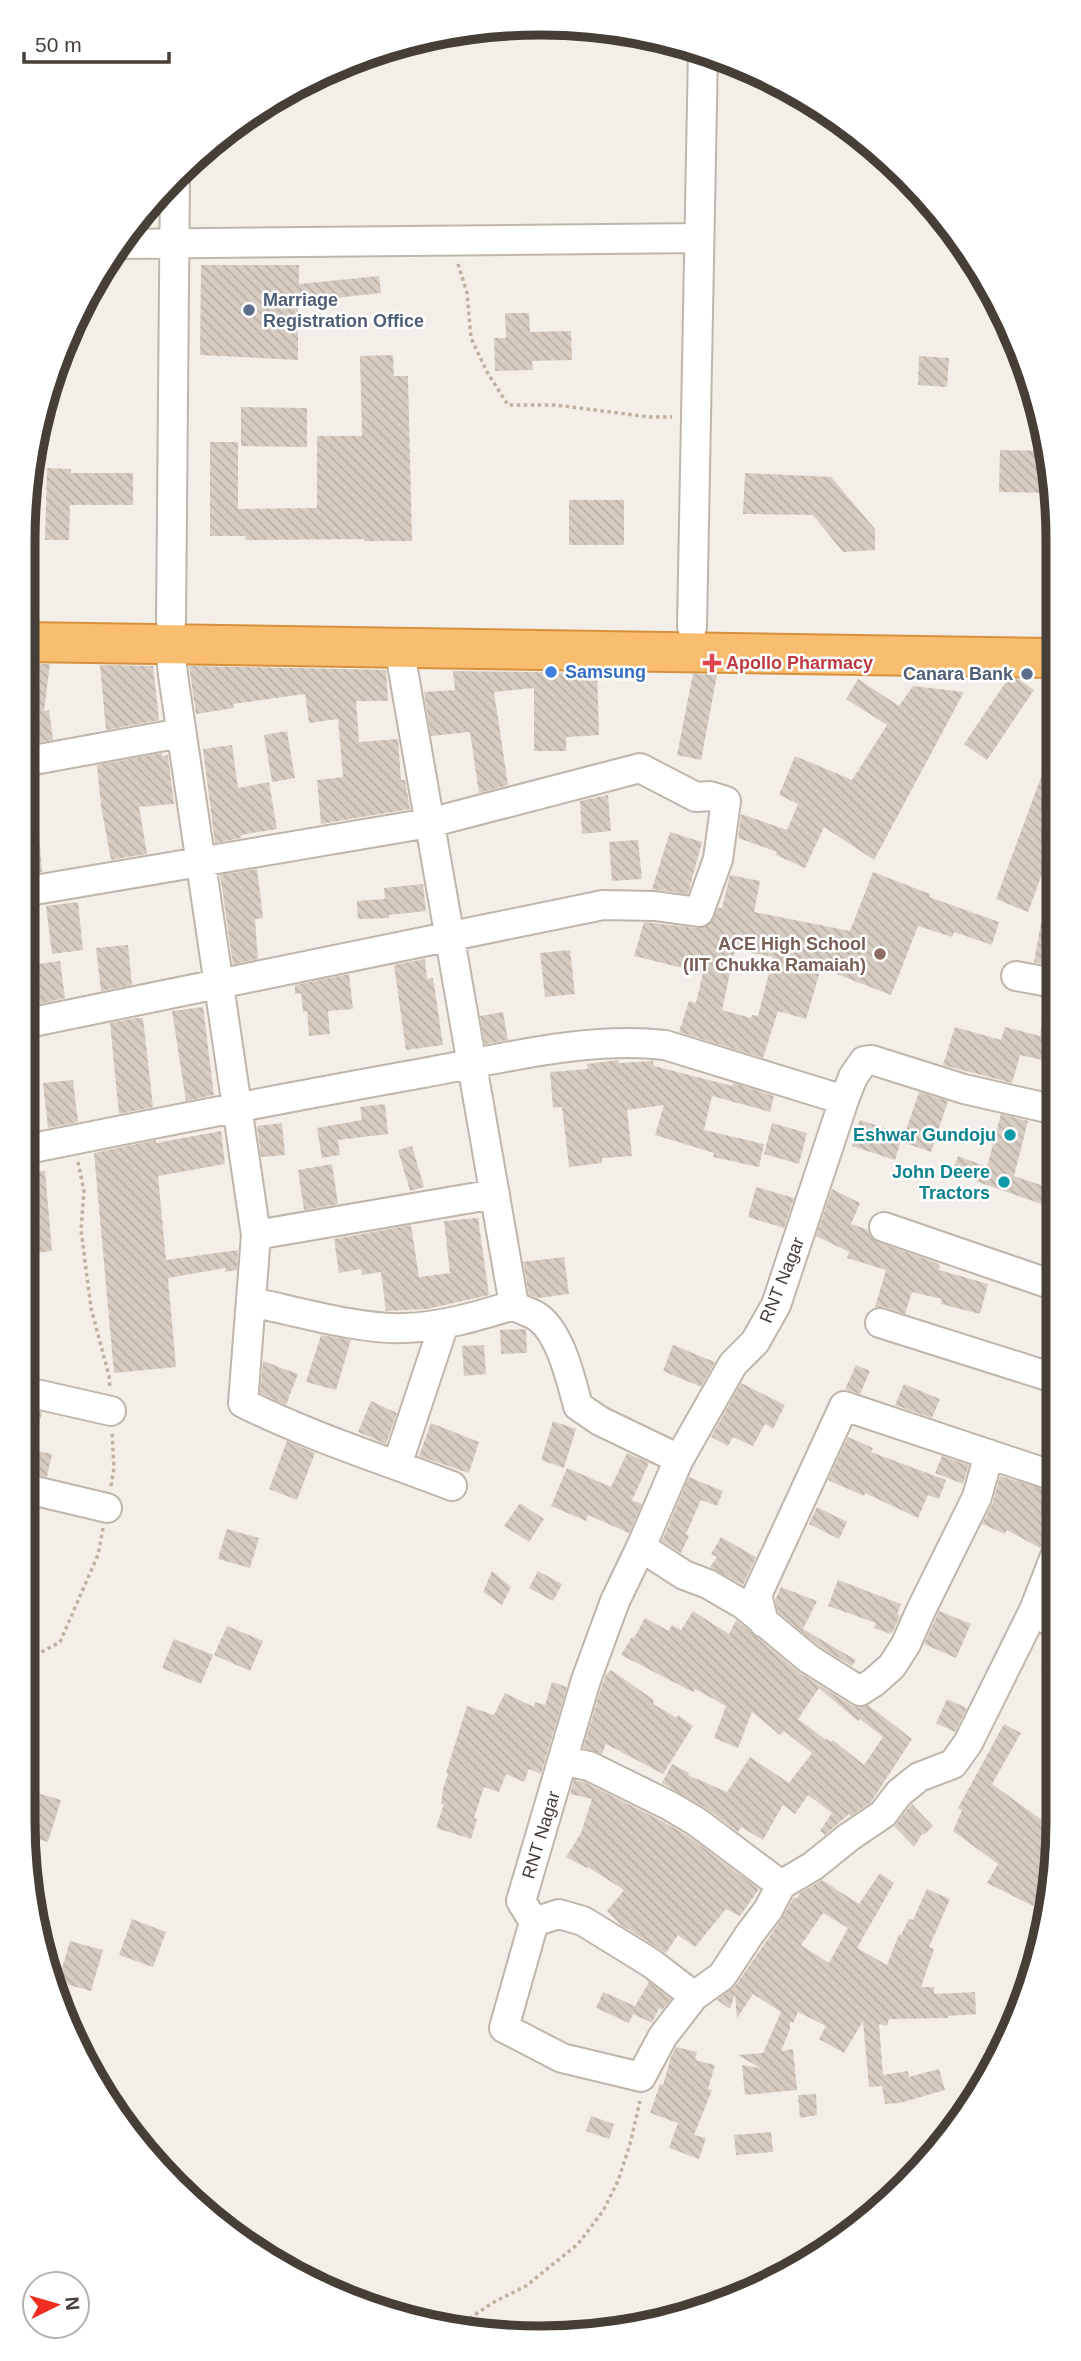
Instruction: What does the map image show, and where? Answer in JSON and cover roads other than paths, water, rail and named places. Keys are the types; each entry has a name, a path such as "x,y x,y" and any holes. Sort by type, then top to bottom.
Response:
{"highway":[{"path":"35,619 170,633 398,647 1046,658"},
{"path":"35,641 170,633 692,627 1046,635"}],"street":[{"path":"692,627 703,62"},
{"path":"175,192 170,633 181,733 256,1235 243,1403 339,1445 452,1486"},
{"path":"131,244 699,238"},
{"path":"398,647 514,1305"},
{"path":"35,760 181,733"},
{"path":"35,890 429,823 640,768 696,797 710,796 726,801 718,859 699,912 655,906 603,905 35,1022"},
{"path":"1016,976 1046,981"},
{"path":"35,1148 472,1064 582,1047 638,1042 665,1045 844,1101"},
{"name":"RNT Nagar","path":"534,1922 521,1901 586,1680 615,1601 679,1459 733,1364 755,1342 776,1304 844,1101 859,1066 864,1060 872,1060 929,1080 1046,1108"},
{"path":"256,1235 495,1194"},
{"path":"884,1227 1046,1283"},
{"path":"251,1302 403,1329 444,1324 514,1305 540,1318 556,1340 578,1406 600,1421 679,1459"},
{"path":"880,1322 1046,1375"},
{"path":"397,1465 444,1324"},
{"path":"35,1394 111,1411"},
{"path":"764,1623 757,1595 844,1406 989,1454 1046,1468"},
{"path":"641,1547 684,1575 708,1584 744,1605 809,1659 860,1690 892,1666 906,1644 977,1497 989,1454"},
{"path":"35,1491 107,1508"},
{"path":"694,1996 651,1963 583,1921 559,1914 534,1922 503,2028 562,2058 641,2077 663,2036 694,1996 722,1976 768,1910 781,1885 813,1866 883,1814 900,1793 919,1777 953,1763 968,1743 1034,1610 1046,1579"},
{"path":"1034,1610 1046,1618"},
{"path":"564,1761 589,1766 670,1806 781,1885"}],"place":[{"name":"Marriage Registration Office","path":"249,310"},
{"name":"Apollo Pharmacy","path":"712,663"},
{"name":"Samsung","path":"551,672"},
{"name":"Canara Bank","path":"1027,674"},
{"name":"ACE High School (IIT Chukka Ramaiah)","path":"880,954"},
{"name":"Eshwar Gundoju","path":"1010,1135"},
{"name":"John Deere Tractors","path":"1004,1182"}]}
